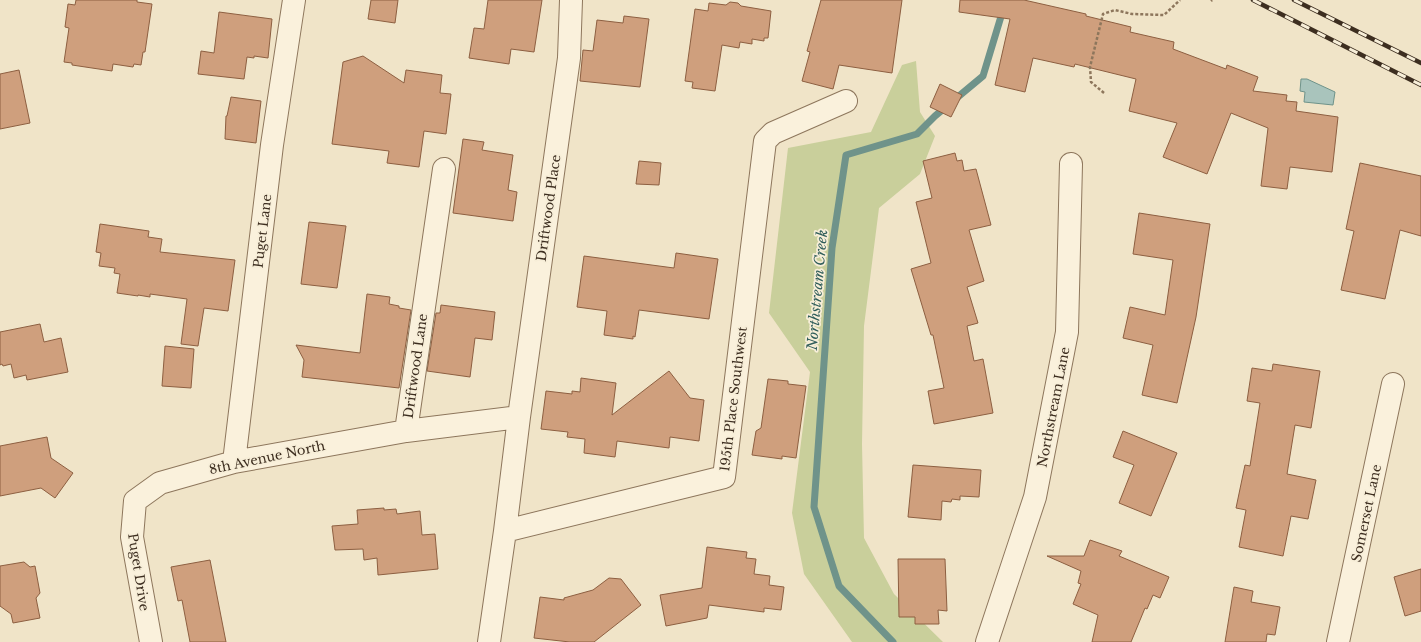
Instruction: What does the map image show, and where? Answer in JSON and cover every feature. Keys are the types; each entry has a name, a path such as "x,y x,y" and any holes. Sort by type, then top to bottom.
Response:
{"street":[{"name":"Puget Lane","path":"234,462 272,145 294,0"},
{"name":"Driftwood Place","path":"519,416 569,58 571,0"},
{"name":"195th Place Southwest","path":"505,531 724,477 765,140 773,132 846,102"},
{"name":"Northstream Lane","path":"987,642 1035,497 1067,332 1071,164"},
{"name":"Driftwood Lane","path":"444,169 406,431 519,416"},
{"name":"Somerset Lane","path":"1338,642 1393,384"},
{"path":"489,642 505,531 519,416"},
{"name":"8th Avenue North","path":"135,501 160,483 234,462 406,431"},
{"name":"Puget Drive","path":"135,501 132,536 151,642"}],"path":[{"path":"1104,93 1091,82 1090,67 1103,14 1115,10 1132,14 1164,16 1180,0"}],"green space":[{"path":"916,61 920,112 935,136 920,174 879,208 864,326 862,444 864,538 894,594 943,642 852,642 804,574 792,513 810,372 769,313 788,148 871,132 902,65"}],"water":[{"path":"1301,79 1307,79 1335,92 1333,105 1304,102 1305,92 1300,91"}],"building":[{"path":"76,0 137,0 137,2 152,4 145,52 143,52 141,65 134,64 133,67 113,64 112,71 72,65 72,63 64,62 69,28 65,27 68,4 75,5"},
{"path":"371,0 398,0 395,23 368,19"},
{"path":"488,0 542,0 534,52 511,49 509,64 469,58 474,28 484,29"},
{"path":"821,0 902,0 892,73 839,65 833,89 802,81 810,52 807,51"},
{"path":"960,0 1024,0 1086,14 1086,16 1131,27 1130,32 1174,42 1173,49 1226,69 1227,65 1258,77 1253,91 1287,95 1286,101 1297,102 1296,111 1338,117 1332,172 1290,167 1287,189 1261,186 1268,128 1231,113 1207,174 1163,157 1177,123 1129,111 1136,79 1075,64 1074,67 1033,58 1025,92 995,85 1010,19 959,12"},
{"path":"730,2 738,3 741,6 771,11 768,38 764,38 764,41 752,39 752,44 740,42 739,48 722,45 715,91 692,88 693,82 685,81 695,9 708,11 709,3 726,5"},
{"path":"219,12 272,19 268,58 254,56 254,58 247,57 244,79 198,74 201,51 214,53"},
{"path":"624,16 649,19 640,87 580,81 583,50 593,51 597,20 623,23"},
{"path":"363,56 404,83 406,70 442,75 440,93 451,94 446,134 424,131 419,167 387,163 389,151 332,144 343,62"},
{"path":"19,70 30,123 0,129 0,74"},
{"path":"940,84 962,95 951,117 930,107"},
{"path":"231,97 261,101 256,143 225,139 226,116"},
{"path":"463,139 484,142 482,150 513,155 508,190 517,192 513,221 453,213"},
{"path":"955,153 957,161 962,160 964,171 976,169 991,225 969,230 984,281 967,287 978,323 967,326 974,361 983,359 993,413 934,424 928,391 944,388 933,335 931,335 911,269 931,263 916,202 932,198 923,161"},
{"path":"639,161 661,163 659,185 636,184"},
{"path":"1360,163 1421,176 1421,236 1400,230 1385,299 1341,290 1354,231 1346,229"},
{"path":"1139,213 1210,224 1196,317 1177,403 1142,395 1153,345 1123,338 1130,307 1165,315 1173,260 1133,254"},
{"path":"309,222 346,226 337,288 301,284"},
{"path":"100,224 149,231 148,237 162,239 160,252 235,260 228,311 204,308 198,346 181,344 187,299 150,294 150,297 117,293 120,274 114,273 115,268 99,266 101,253 96,252"},
{"path":"676,253 718,259 709,319 639,310 635,337 633,336 633,339 604,335 607,311 577,307 584,256 674,268"},
{"path":"367,294 390,297 389,304 399,306 399,308 411,310 399,388 302,377 304,360 296,345 360,353"},
{"path":"441,305 495,312 492,340 475,338 470,377 427,371 436,313 440,313"},
{"path":"40,324 44,342 61,338 68,372 27,380 26,375 14,378 11,364 3,366 2,364 0,365 0,332"},
{"path":"165,346 194,349 191,388 162,386"},
{"path":"1273,364 1320,371 1311,428 1295,425 1287,474 1316,480 1308,519 1291,516 1283,556 1239,547 1246,510 1236,508 1245,465 1250,466 1260,403 1247,401 1252,368 1272,371"},
{"path":"669,371 690,398 704,400 699,441 670,437 669,448 617,441 615,457 584,453 585,439 567,437 568,432 541,429 546,391 572,394 572,391 580,392 581,378 616,383 612,415"},
{"path":"768,379 788,381 788,384 806,386 796,458 782,456 782,459 752,455 756,431 761,428"},
{"path":"1123,431 1177,453 1151,516 1119,503 1134,465 1113,457"},
{"path":"47,437 51,458 73,473 55,498 41,488 0,496 0,446"},
{"path":"913,465 981,470 979,497 960,496 960,500 952,499 951,502 942,501 941,520 908,517"},
{"path":"384,508 384,510 396,509 397,514 420,511 422,535 435,534 438,569 378,575 377,558 364,560 363,549 335,550 332,526 358,524 357,510"},
{"path":"1090,540 1122,551 1119,556 1169,577 1160,598 1153,595 1147,609 1145,608 1131,642 1092,642 1098,615 1073,604 1081,584 1078,583 1081,571 1047,556 1084,556"},
{"path":"707,547 747,552 746,558 756,559 754,574 770,576 769,585 784,587 781,610 764,608 764,612 709,605 707,618 666,626 660,595 702,588"},
{"path":"898,559 945,559 947,611 938,610 939,624 915,624 915,617 899,617"},
{"path":"210,560 226,642 190,642 182,600 178,601 171,567"},
{"path":"24,562 30,567 35,566 40,593 36,598 40,618 13,623 11,614 0,606 0,566"},
{"path":"1421,569 1421,611 1405,616 1394,577"},
{"path":"609,578 621,579 641,605 594,642 570,642 534,638 540,597 564,600 564,598 593,590"},
{"path":"1234,587 1253,591 1251,602 1280,607 1275,635 1267,634 1266,642 1225,642"}],"waterway":[{"name":"Northstream Creek","path":"893,642 839,586 814,507 832,248 846,155 917,134 935,116 983,76 1006,0"}],"railway":[{"path":"1253,0 1421,85"},
{"path":"1294,0 1421,63"}]}
